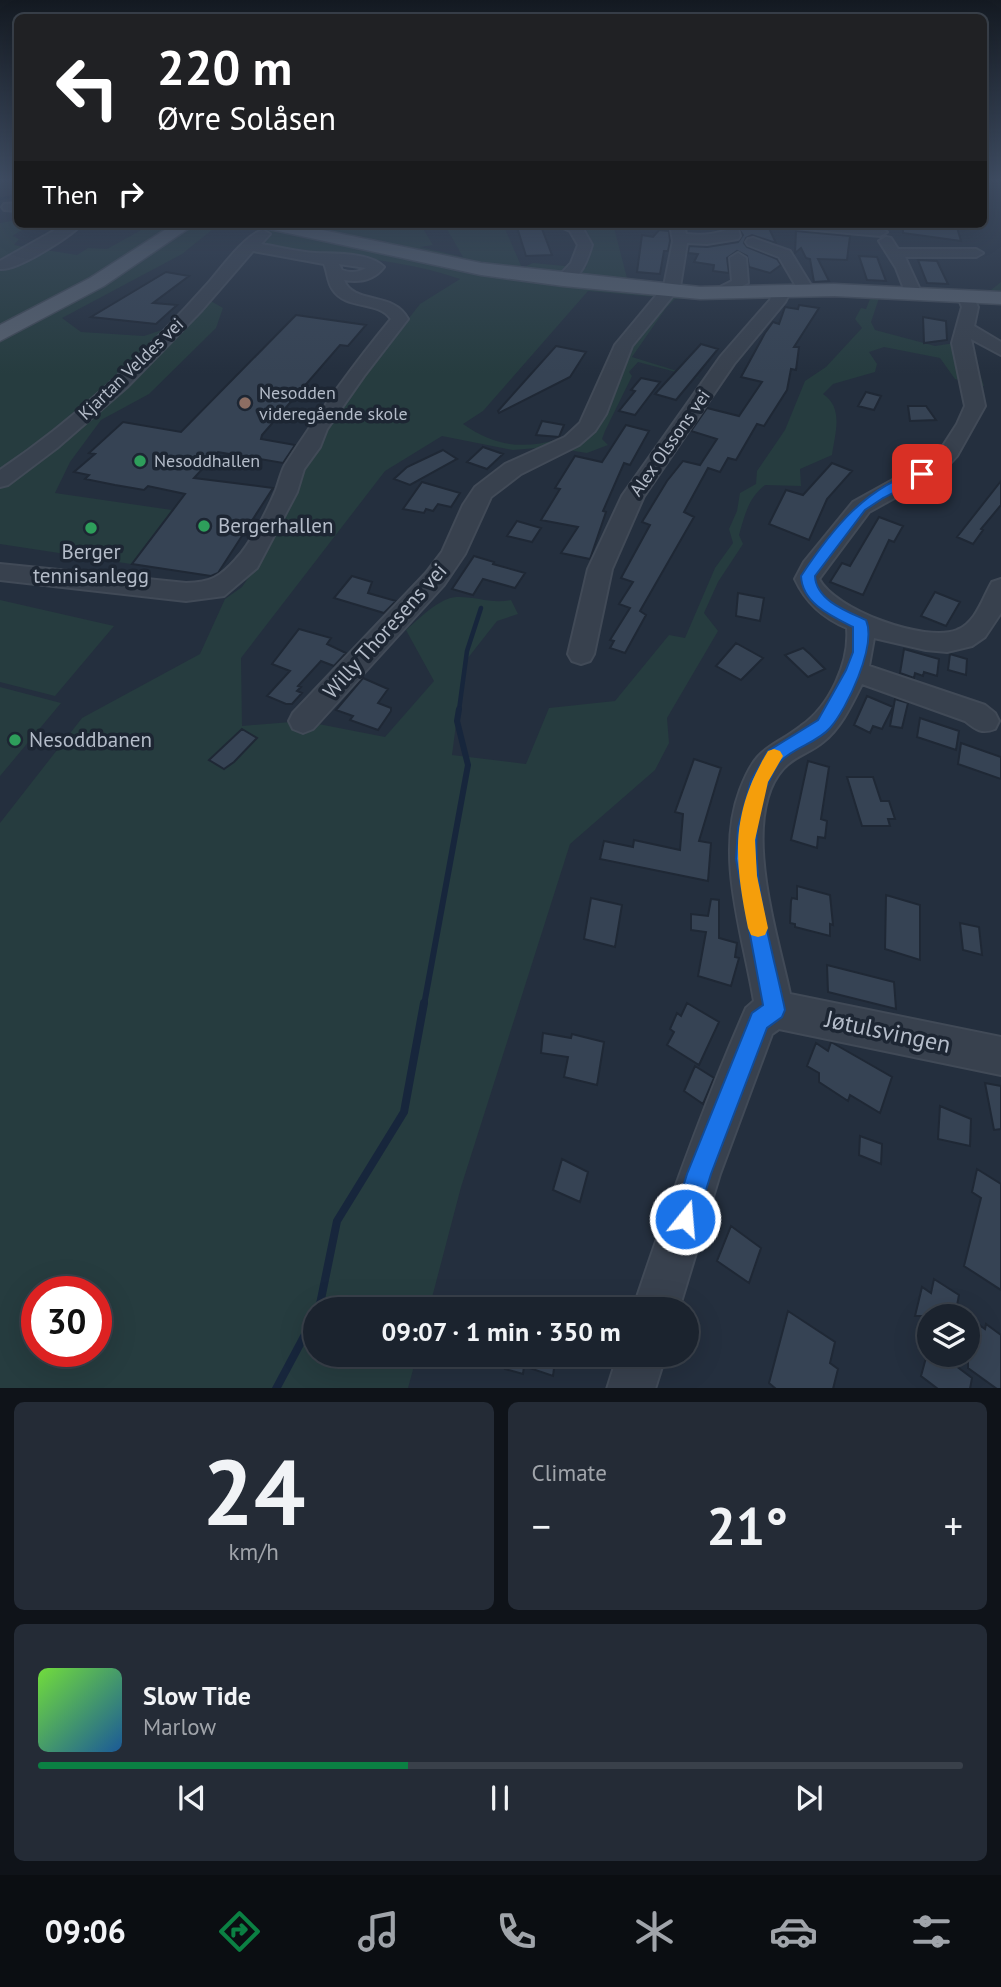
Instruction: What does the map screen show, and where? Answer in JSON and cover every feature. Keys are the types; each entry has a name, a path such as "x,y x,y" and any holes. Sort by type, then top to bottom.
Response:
{"main road":[{"path":"0,334 97,282 156,244"},
{"path":"363,244 481,269 574,276 669,290 716,293 806,290 1001,298"}],"street":[{"path":"4,265 45,244"},
{"name":"Kjartan Veldes vei","path":"0,480 96,406 186,317 252,244"},
{"path":"574,276 584,244"},
{"path":"669,290 677,244"},
{"path":"757,244 787,255 806,290"},
{"path":"888,244 914,294"},
{"path":"250,246 364,262 376,267 374,271 363,276 334,272"},
{"path":"895,253 976,253"},
{"path":"0,572 186,592 215,590 231,579 248,562 286,492 294,468 310,447 317,429 357,372 400,319 395,311 344,293 335,283 333,264 321,257"},
{"path":"716,293 740,283 738,258"},
{"name":"Willy Thoresens vei","path":"303,721 435,579 453,554 474,505 483,492 513,469 572,441 588,427 624,345 669,290"},
{"name":"Alex Olssons vei","path":"580,654 600,569 633,496 727,360 777,302 781,294 779,291"},
{"path":"966,297 970,307 961,340 974,393 975,406 971,418 947,456 922,474 878,495 861,507 807,579 810,590 844,618 924,639 958,640 972,633 1001,589"},
{"path":"966,328 1001,350"},
{"path":"660,1297 699,1174 738,1071 759,1021 774,1010 747,876 746,840 759,781 774,756 824,724 854,671 861,645 860,624"},
{"path":"854,671 975,713 985,721"},
{"name":"Jøtulsvingen","path":"774,1010 1001,1055"},
{"path":"631,1388 638,1367"}],"green space":[{"path":"0,244 15,244 77,255 88,248 107,249 116,244 195,244 182,254 62,318 81,332 144,336 168,328 209,300 223,308 216,328 149,394 101,420 70,462 55,493 172,510 131,564 0,544"},
{"path":"269,244 432,244 420,247 463,257 455,244 512,244 522,268 533,263 586,268 590,244 618,244 627,278 619,280 686,287 972,293 991,290 1001,282 1001,300 880,295 871,322 875,330 935,346 955,343 970,346 984,386 955,379 940,358 884,347 869,352 877,364 875,372 833,384 823,394 834,406 836,414 832,455 800,469 801,486 765,485 751,501 739,535 743,544 718,582 704,613 718,631 667,718 669,743 655,770 570,844 461,1187 432,1297 303,1297 303,1367 414,1367 408,1388 0,1388 0,823 82,718 200,654 225,599 242,587 292,501 321,430 420,304 460,279 398,264","holes":["588,291 667,298 629,344 594,425 560,439 528,445 496,441 463,424 483,411","842,295 870,299 866,309 861,308 855,319 862,328 826,367 805,381 785,430 757,471 756,484 740,493 737,511 729,529 733,543 715,568 685,638 669,635 615,701 549,708 526,764 452,755 464,663 497,621 518,614 511,600 450,598 406,630 434,681 385,737 303,721 242,726 241,658 385,471 442,436 513,450 549,447 587,453 608,445 602,439 632,376 629,372 638,362 706,380 632,357 675,299"]},
{"path":"0,600 114,626 55,696 0,682"},
{"name":"Nesoddbanen","path":"0,687 61,703 0,776"}],"building":[{"path":"522,244 548,244 552,255 526,256"},
{"path":"641,244 669,244 668,251 664,251 660,274 637,272"},
{"path":"745,244 777,259 781,265 770,273 749,267 747,256 737,251 727,258 729,273 713,271 714,265 694,262 698,254 688,253 689,246"},
{"path":"795,244 849,244 847,260 818,259 829,281 814,282 810,259 806,258 801,248 795,253"},
{"path":"859,256 877,257 886,281 867,280"},
{"path":"918,260 937,261 948,284 927,283"},
{"path":"166,272 189,276 153,303 177,305 156,324 91,317"},
{"path":"799,305 819,308 794,347 799,347 796,370 791,369 787,390 764,426 757,424 736,460 728,458 720,472 708,468 684,512 694,517 640,611 646,615 625,653 610,648 614,641 610,640 630,608 619,604 633,582 621,578 650,525 642,522 667,481 683,461 700,465 717,439 691,431 707,408 739,416 762,382 741,377 765,333 773,322 779,324 785,307 798,309"},
{"name":"Nesodden videregående skole","path":"296,315 366,325 348,346 340,345 262,435 261,439 295,445 283,463 218,452 194,478 273,488 218,573 211,576 132,564 185,494 148,486 144,490 115,485 85,479 89,475 74,472 95,454 89,453 123,422 181,432"},
{"path":"923,317 946,321 947,340 924,343"},
{"path":"701,344 718,349 676,400 655,394"},
{"path":"556,346 586,352 570,377 499,413 498,411"},
{"path":"641,378 660,382 635,415 619,411 635,391 631,390"},
{"path":"866,392 881,396 874,410 858,406"},
{"path":"908,406 926,406 936,420 910,421"},
{"path":"542,421 564,425 559,437 536,435"},
{"path":"626,425 649,431 630,465 624,463 603,511 606,512 590,559 561,553 578,527 541,520 560,489 555,488 575,456 602,462"},
{"path":"483,447 503,454 487,469 467,462"},
{"path":"443,450 457,459 410,485 394,479 407,467"},
{"path":"832,463 852,471 827,499 809,540 769,524 786,490 803,495"},
{"path":"1001,481 1001,505 981,529 983,530 973,544 957,537"},
{"path":"422,482 460,493 451,507 438,504 433,511 426,509 424,513 403,509"},
{"path":"879,517 903,526 894,542 889,540 863,595 830,582 842,563 850,566"},
{"path":"517,521 541,528 532,542 507,536"},
{"path":"474,556 525,573 515,588 483,579 473,595 452,589"},
{"path":"352,576 372,582 368,593 396,601 384,613 334,598"},
{"path":"935,592 960,602 946,626 921,616"},
{"path":"738,593 764,598 760,621 736,616"},
{"path":"299,629 331,638 327,644 346,653 334,666 321,661 298,686 301,687 297,691 302,693 292,704 286,704 267,696 290,671 272,664"},
{"path":"736,643 763,658 741,680 716,666"},
{"path":"803,648 825,669 808,677 785,655"},
{"path":"904,649 939,659 937,676 924,672 923,676 915,673 914,678 900,673"},
{"path":"950,654 967,659 966,675 948,670"},
{"path":"363,678 388,689 378,703 391,708 391,711 378,730 350,720 353,716 336,710"},
{"path":"867,696 893,707 882,729 873,726 870,733 854,725"},
{"path":"895,699 908,703 902,728 890,726"},
{"path":"920,718 959,731 956,750 917,737"},
{"path":"242,729 257,738 234,762 224,769 209,760"},
{"path":"961,743 1001,757 1001,779 958,764"},
{"path":"694,759 721,768 699,841 711,843 708,881 600,859 604,841 633,847 634,840 680,850 683,814 675,812"},
{"path":"808,761 829,767 821,819 827,821 825,838 818,837 817,848 791,840"},
{"path":"847,777 873,777 881,801 889,801 895,819 888,819 890,826 862,826"},
{"path":"797,886 830,895 833,925 830,924 830,936 795,927 795,924 790,923 791,901 792,898 797,899"},
{"path":"886,895 920,905 920,960 885,949"},
{"path":"591,898 622,905 615,947 584,939"},
{"path":"711,899 719,900 719,938 737,943 735,957 739,958 731,986 698,976 706,932 691,930 691,914 708,916"},
{"path":"960,923 979,927 982,955 963,950"},
{"path":"827,965 894,982 896,1009 828,992"},
{"path":"687,1003 719,1022 699,1065 667,1045 674,1032 670,1029 677,1013 681,1016"},
{"path":"543,1033 571,1038 572,1034 604,1042 597,1085 564,1077 568,1057 541,1053"},
{"path":"831,1042 892,1077 880,1113 850,1095 848,1101 819,1082 819,1073 807,1066 816,1043 828,1051"},
{"path":"695,1066 714,1078 703,1104 684,1091"},
{"path":"985,1083 1001,1086 1001,1129 994,1130"},
{"path":"940,1106 971,1119 970,1146 938,1139"},
{"path":"860,1136 882,1144 881,1164 859,1155"},
{"path":"562,1159 588,1172 580,1202 553,1190"},
{"path":"977,1169 1001,1184 1001,1290 964,1266 981,1198 972,1192"},
{"path":"731,1226 761,1248 749,1283 717,1261"},
{"path":"934,1279 959,1295 957,1304 918,1304 922,1287 931,1293"},
{"path":"788,1311 835,1342 830,1363 838,1369 833,1388 775,1388 769,1383"},
{"path":"986,1324 1001,1335 1001,1388 996,1388 968,1368 980,1367 980,1325 985,1329"},
{"path":"505,1367 524,1367 523,1374"},
{"path":"527,1367 554,1367 553,1376"},
{"path":"923,1367 957,1367 972,1378 970,1388 937,1388 921,1376"}],"waterway":[{"path":"459,710 467,651 481,608"},
{"path":"424,1005 468,765 457,721 459,709"},
{"path":"321,1297 337,1221 404,1112 424,1003"},
{"path":"277,1388 303,1338"}],"slow traffic":[{"path":"758,928 747,876 747,828 759,781 774,756"}],"place":[{"name":"Nesodden videregående skole","path":"245,403"},
{"name":"Nesoddhallen","path":"140,461"},
{"name":"Bergerhallen","path":"204,526"},
{"name":"Berger tennisanlegg","path":"91,528"},
{"name":"Nesoddbanen","path":"15,740"}],"route":[{"path":"685,1219 699,1174 759,1021 774,1010 747,876 747,828 759,781 774,756 811,735 824,724 854,671 860,652 860,624 844,618 813,594 807,579 861,507 878,495 922,474"}]}
